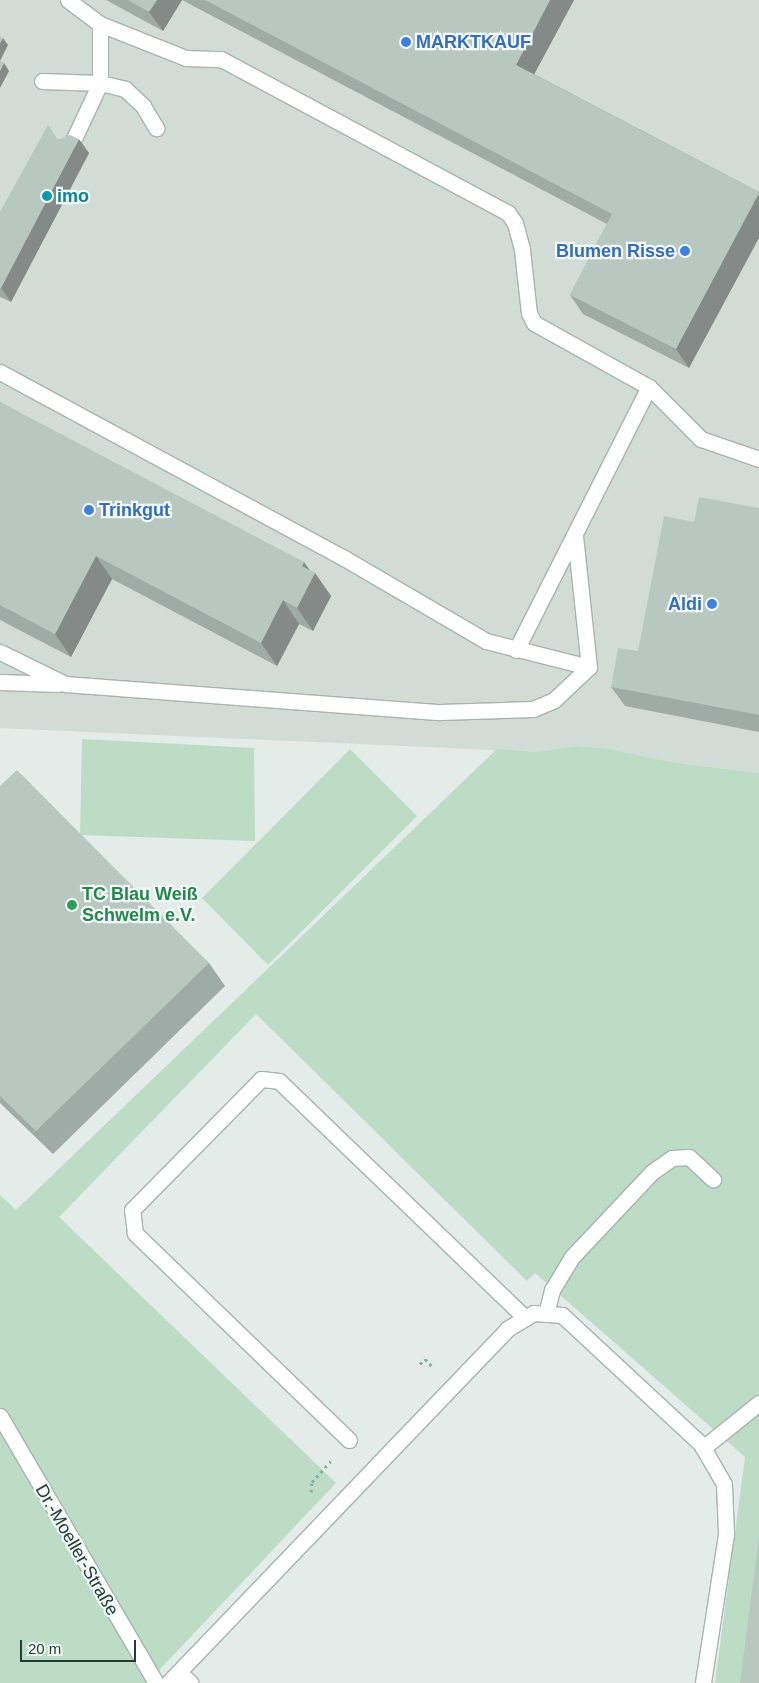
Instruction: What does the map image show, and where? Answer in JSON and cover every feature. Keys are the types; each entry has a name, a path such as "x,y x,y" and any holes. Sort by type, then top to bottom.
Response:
{"street":[{"path":"68,0 100,24 186,58 222,59 508,213 515,223 522,250 529,312 534,323 649,387 701,439 759,460"},
{"path":"70,145 100,83 100,24"},
{"path":"42,81 100,83 125,88 143,106 156,128"},
{"path":"0,372 344,558 486,641 516,650 589,666"},
{"path":"516,650 649,387"},
{"path":"575,535 589,666"},
{"path":"0,652 65,684"},
{"path":"0,682 65,684 449,712 533,708 554,700 589,666"},
{"path":"349,1440 136,1233 132,1210 261,1079 279,1081 525,1318"},
{"path":"546,1314 552,1290 571,1258 652,1172 672,1158 689,1157 713,1179"},
{"path":"168,1683 507,1329 534,1313 562,1315 703,1448 724,1484 726,1534 703,1683"},
{"path":"703,1448 759,1403"},
{"name":"Dr.-Moeller-Straße","path":"0,1416 156,1683"},
{"path":"179,1672 191,1683"}],"shaded area":[{"path":"0,0 759,0 759,773 676,763 605,748 576,746 536,752 0,728"}],"green space":[{"path":"82,739 254,748 255,841 80,835"},
{"path":"576,746 605,748 676,763 759,773 759,1683 715,1683 745,1457 535,1273 527,1281 256,1014 59,1217 336,1483 147,1683 0,1683 0,1195 16,1210 497,749 536,752"},
{"path":"350,749 417,816 268,965 202,898"}],"building":[{"path":"128,0 157,0 149,12"},
{"path":"205,0 550,0 516,65 759,193 676,349 570,295 612,214"},
{"path":"0,61 4,63 0,71"},
{"path":"48,125 58,140 70,135 79,139 0,288 0,212"},
{"name":"Trinkgut","path":"0,402 304,562 302,566 315,573 297,608 283,600 261,643 96,556 55,634 0,605"},
{"name":"Aldi","path":"699,497 759,508 759,715 611,687 618,648 638,651 664,516 694,522"},
{"name":"TC Blau Weiß Schwelm e.V.","path":"17,770 209,963 36,1131 0,1096 0,786"},
{"path":"759,1537 759,1683 740,1683"}],"place":[{"name":"MARKTKAUF","path":"406,42"},
{"name":"imo","path":"47,196"},
{"name":"Blumen Risse","path":"685,251"},
{"name":"Trinkgut","path":"89,510"},
{"name":"Aldi","path":"712,604"},
{"name":"TC Blau Weiß Schwelm e.V.","path":"72,905"}]}
